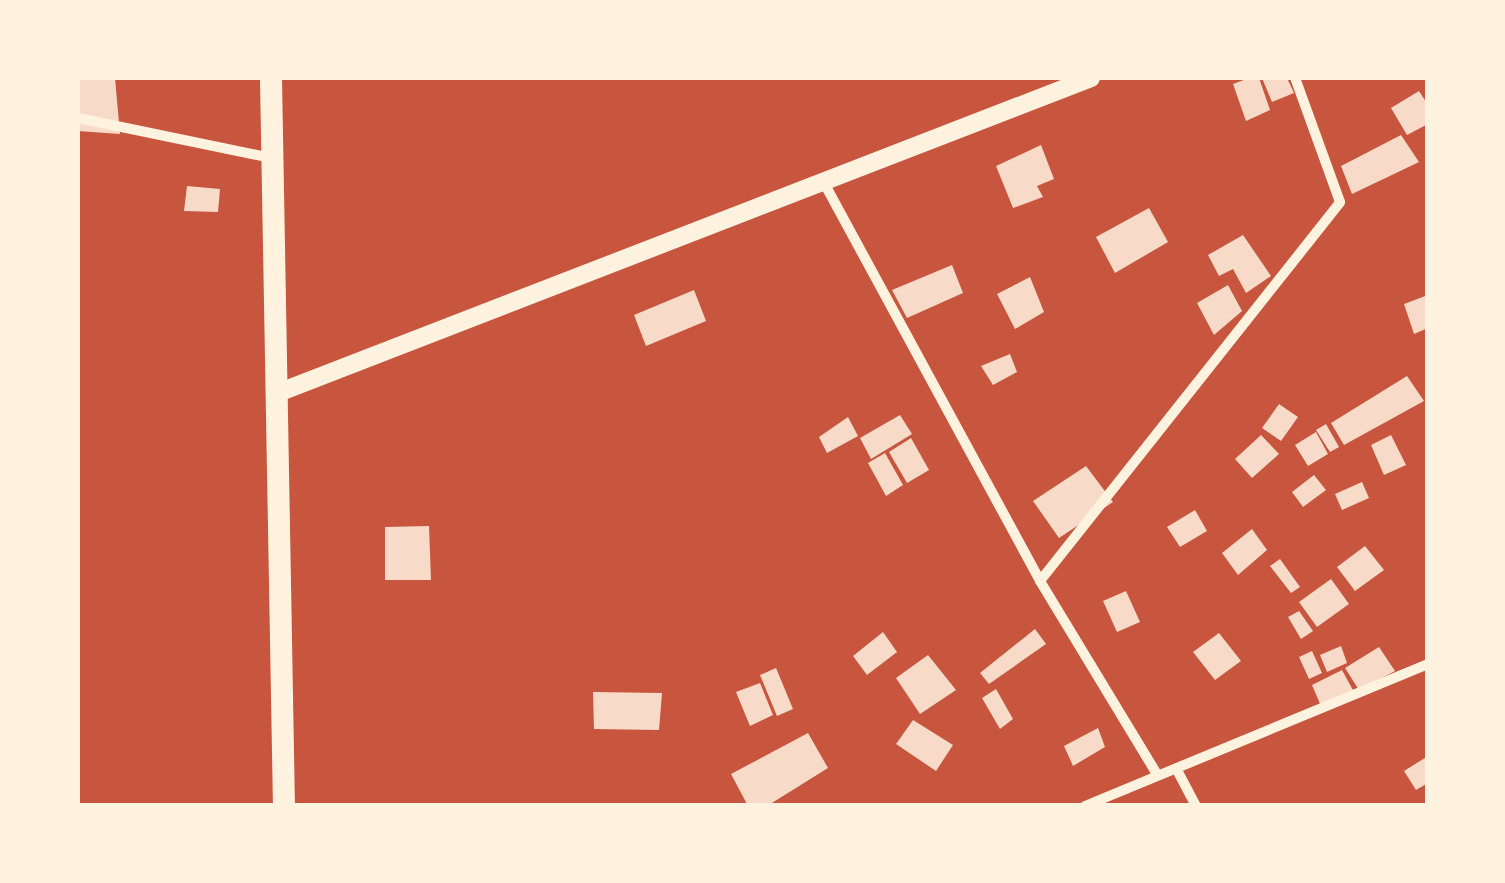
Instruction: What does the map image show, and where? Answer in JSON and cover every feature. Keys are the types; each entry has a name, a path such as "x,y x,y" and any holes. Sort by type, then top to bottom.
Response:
{"main road":[{"path":"270,78 284,806"}],"street":[{"path":"275,394 1091,78"},
{"path":"1040,582 1340,202 1295,78"},
{"path":"78,118 271,158"},
{"path":"823,182 1040,582 1157,774"},
{"path":"1084,806 1428,664"},
{"path":"1178,770 1196,806"}],"building":[{"path":"78,78 115,78 120,134 78,131"},
{"path":"1259,78 1270,110 1246,121 1233,84"},
{"path":"1262,78 1287,78 1294,93 1272,102"},
{"path":"1419,91 1428,105 1428,124 1407,135 1391,108"},
{"path":"1401,135 1419,162 1352,194 1341,166"},
{"path":"1041,145 1054,179 1037,186 1043,197 1013,208 996,166"},
{"path":"187,186 220,189 218,212 184,211"},
{"path":"1149,208 1168,242 1115,273 1096,237"},
{"path":"1243,235 1271,276 1246,293 1233,269 1219,276 1208,255"},
{"path":"952,265 963,293 907,318 892,290"},
{"path":"1030,277 1044,312 1015,329 997,294"},
{"path":"1228,285 1242,311 1214,335 1197,303"},
{"path":"694,290 706,321 646,346 634,315"},
{"path":"1428,295 1428,328 1414,334 1404,304"},
{"path":"1010,354 1017,372 993,385 981,366"},
{"path":"1407,376 1424,401 1344,445 1331,423"},
{"path":"1279,404 1298,417 1281,441 1262,428"},
{"path":"900,415 912,434 871,459 860,438"},
{"path":"848,417 858,436 827,453 819,437"},
{"path":"1326,424 1339,447 1330,452 1316,430"},
{"path":"1316,432 1328,454 1308,466 1295,445"},
{"path":"1261,435 1279,454 1252,478 1235,459"},
{"path":"1391,435 1406,465 1384,475 1371,445"},
{"path":"911,438 929,470 907,483 889,452"},
{"path":"885,453 903,485 886,496 868,463"},
{"path":"1086,466 1113,502 1059,538 1033,501"},
{"path":"1314,475 1326,490 1303,507 1292,492"},
{"path":"1362,482 1369,498 1342,510 1335,494"},
{"path":"1195,510 1207,531 1180,547 1167,527"},
{"path":"429,526 431,580 385,580 385,527"},
{"path":"1252,529 1267,550 1238,575 1222,553"},
{"path":"1365,546 1384,570 1355,591 1337,567"},
{"path":"1280,559 1300,587 1291,593 1270,566"},
{"path":"1331,579 1349,604 1317,627 1299,602"},
{"path":"1126,591 1140,622 1117,632 1103,601"},
{"path":"1299,611 1313,631 1301,639 1288,617"},
{"path":"1035,629 1046,644 989,684 980,673"},
{"path":"883,632 897,652 867,675 853,656"},
{"path":"1219,633 1241,661 1215,680 1193,652"},
{"path":"1341,646 1347,663 1327,672 1320,655"},
{"path":"1379,647 1395,671 1359,690 1345,668"},
{"path":"1312,651 1322,673 1309,679 1299,657"},
{"path":"928,655 956,690 920,714 896,678"},
{"path":"776,668 793,709 777,716 760,675"},
{"path":"1342,670 1354,692 1321,706 1312,685"},
{"path":"760,683 773,715 750,726 736,692"},
{"path":"996,689 1013,719 1000,729 982,698"},
{"path":"593,692 662,693 659,730 594,729"},
{"path":"913,720 953,745 936,771 896,744"},
{"path":"1098,728 1105,747 1073,766 1064,746"},
{"path":"808,733 828,768 767,806 748,806 731,774"},
{"path":"1428,756 1428,783 1416,790 1404,771"}]}
